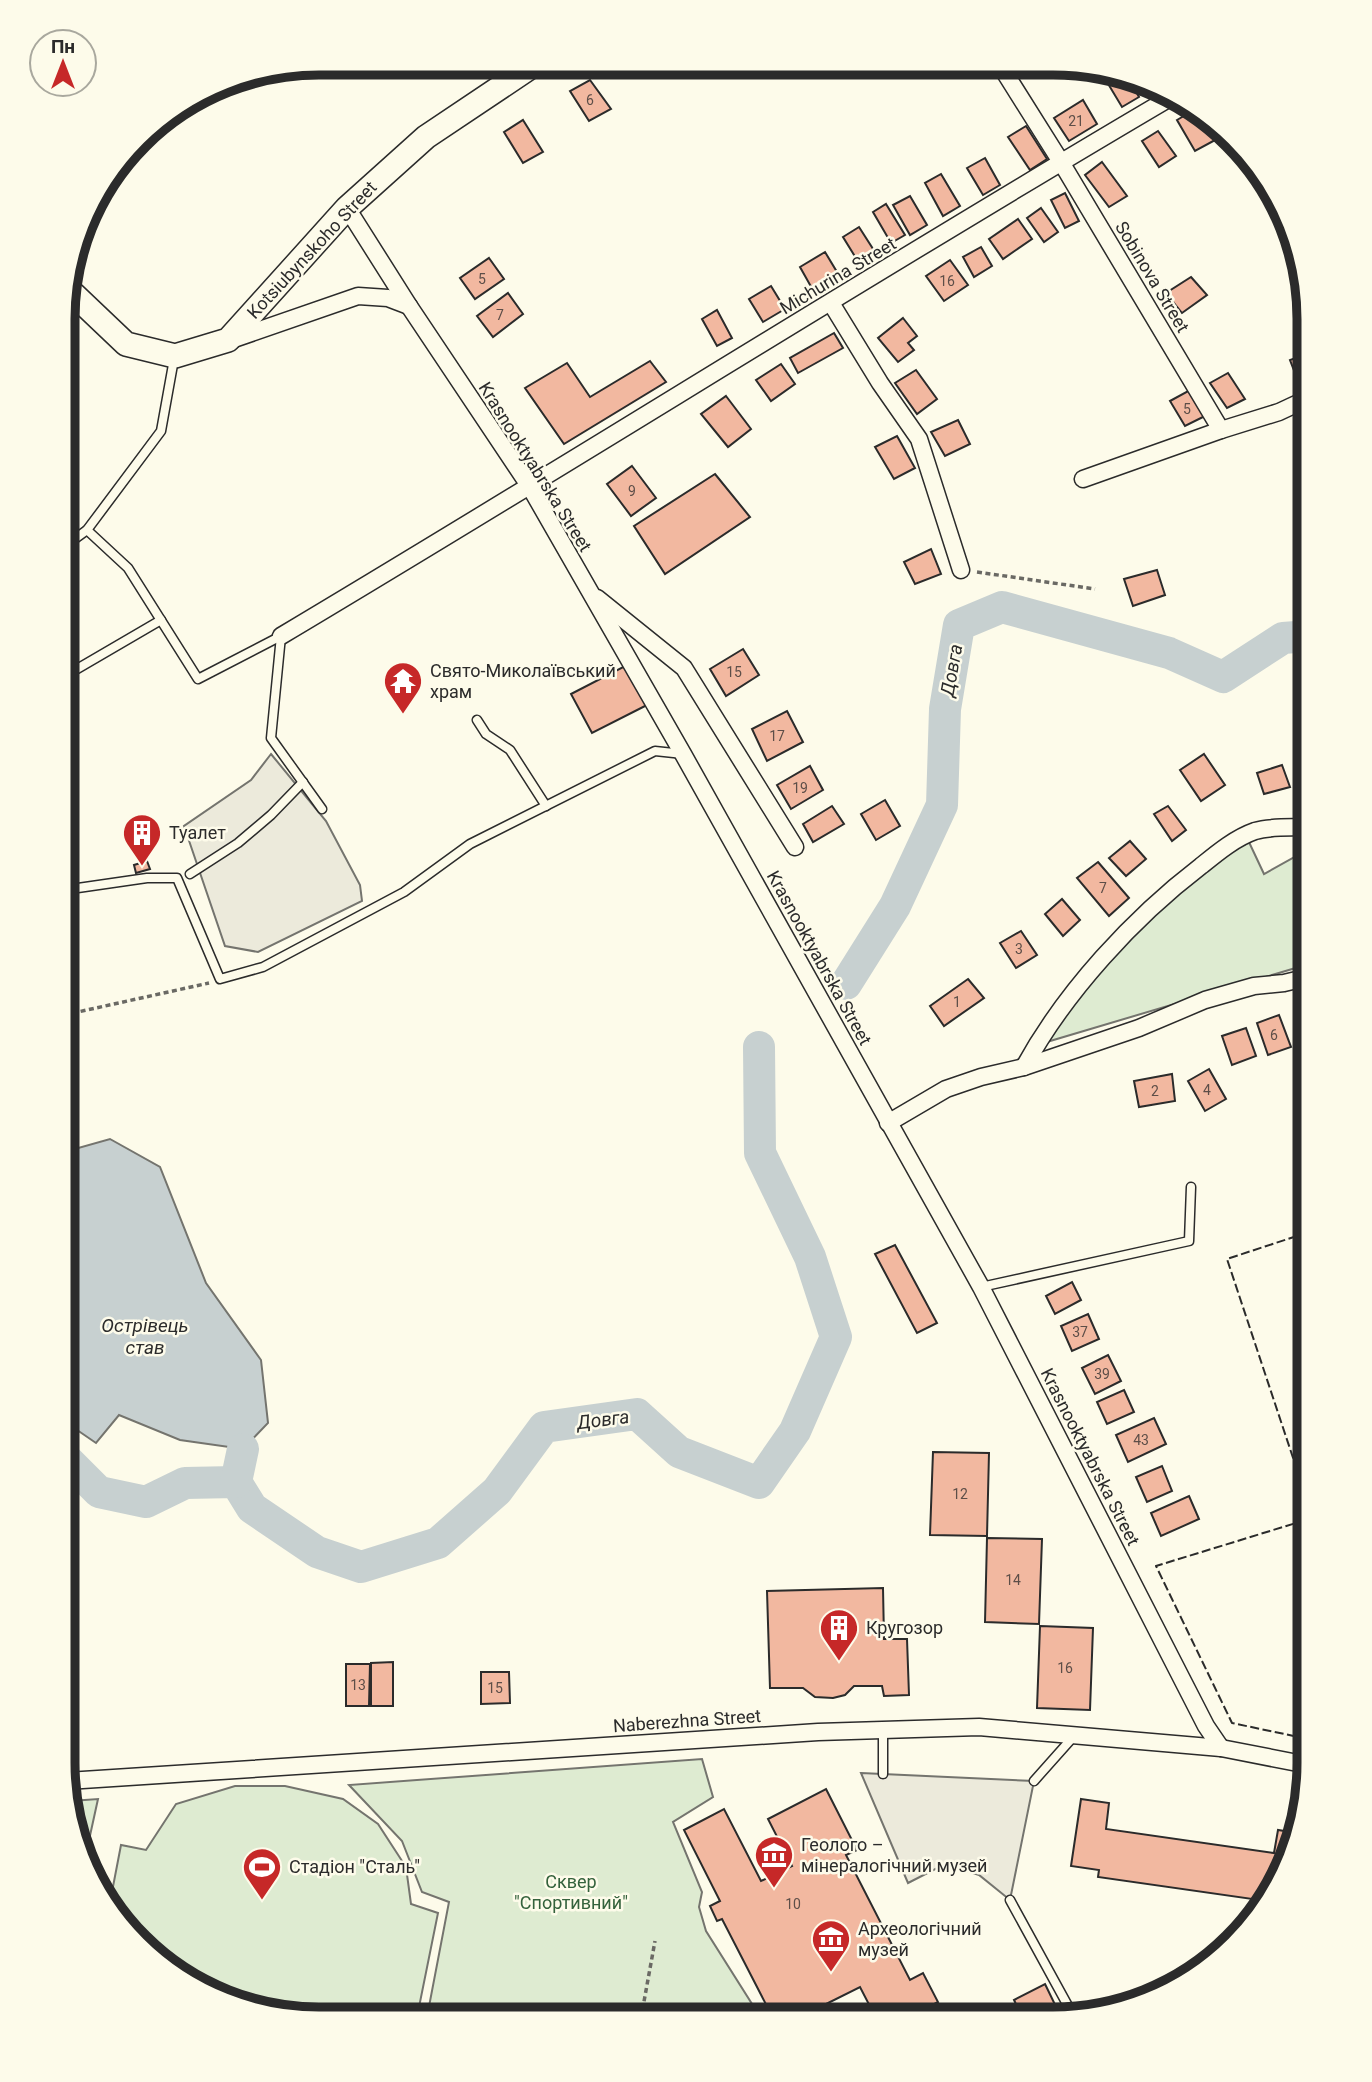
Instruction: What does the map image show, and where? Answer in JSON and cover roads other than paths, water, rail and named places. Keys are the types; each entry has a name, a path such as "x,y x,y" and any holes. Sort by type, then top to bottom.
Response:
{"street":[{"name":"Sobinova Street","path":"1006,75 1221,430"},
{"name":"Kotsiubynskoho Street","path":"228,340 347,208 426,137 518,76"},
{"name":"Michurina Street","path":"281,636 1163,102"},
{"name":"Krasnooktyabrska Street","path":"347,208 408,306 530,487 683,754 981,1287 1200,1715 1221,1748"},
{"path":"76,297 126,344 175,356 358,296 388,298 408,306"},
{"path":"831,303 880,383 919,439 961,570"},
{"path":"1083,480 1297,404"},
{"path":"590,592 684,668 795,847"},
{"path":"1024,1067 1066,1001 1170,890 1229,844 1256,831 1297,828"},
{"path":"888,1123 946,1089 1024,1067 1139,1028 1205,1000 1254,986 1297,980"},
{"name":"Naberezhna Street","path":"76,1780 883,1729 979,1727 1221,1748 1296,1763"}],"lane":[{"path":"75,539 87,530 161,431 175,356"},
{"path":"87,530 128,568 198,679 281,636"},
{"path":"75,670 161,621"},
{"path":"281,636 271,738 322,809"},
{"path":"477,720 486,734 510,750 546,806"},
{"path":"75,888 147,877 177,877 220,979 263,967 404,892 470,844 654,751 683,754"},
{"path":"190,874 238,843 271,815 303,782"},
{"path":"981,1287 1189,1241 1191,1187"},
{"path":"883,1729 883,1774"},
{"path":"1034,1781 1075,1736"},
{"path":"1010,1900 1068,2006"}],"water":[{"name":"Острівець став","path":"110,1139 160,1167 206,1283 261,1360 268,1423 243,1449 180,1440 119,1415 96,1443 75,1429 75,1149"}],"waterway":[{"name":"Довга","path":"846,984 895,906 942,805 945,709 959,625 1002,607 1169,653 1223,677 1283,638 1297,637"},
{"name":"Довга","path":"75,1468 99,1492 146,1502 185,1483 236,1482 252,1508 317,1552 361,1567 438,1543 497,1491 544,1427 637,1414 679,1452 759,1483 795,1431 836,1337 810,1257 760,1153 759,1047"},
{"path":"236,1482 243,1449"}],"place":[{"name":"Свято-Миколаївський храм","path":"403,715"},
{"name":"Туалет","path":"142,867"},
{"name":"Кругозор","path":"839,1662"},
{"name":"Геолого – мінералогічний музей","path":"774,1889"},
{"name":"Стадіон \"Сталь\"","path":"262,1901"},
{"name":"Археологічний музей","path":"831,1973"}],"park label":[{"name":"Сквер \"Спортивний\"","path":"571,1892"}]}
